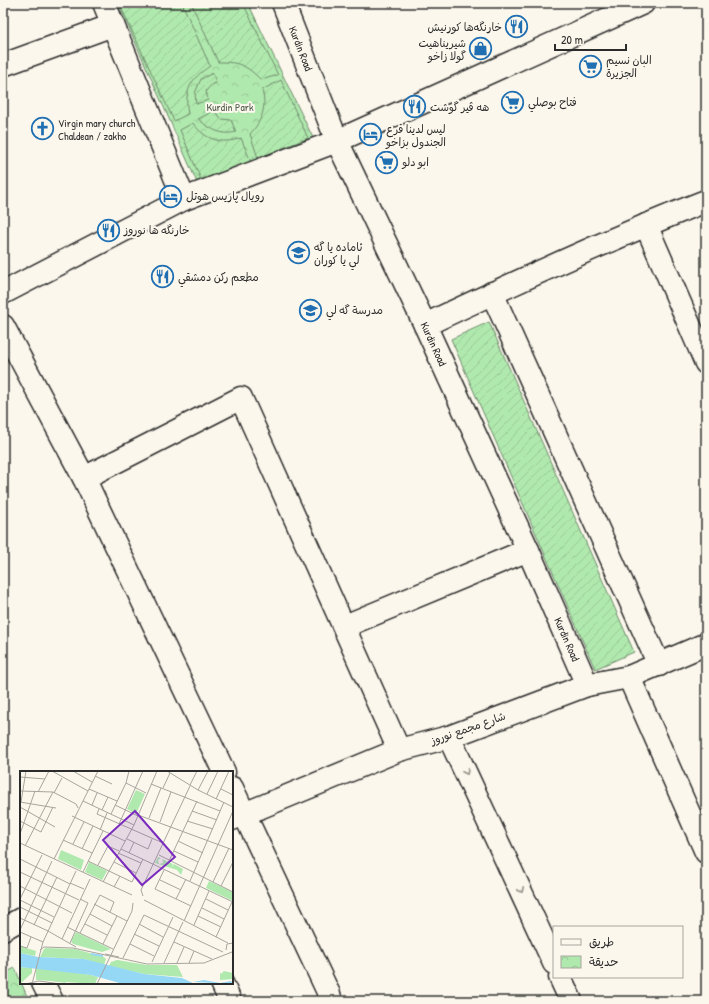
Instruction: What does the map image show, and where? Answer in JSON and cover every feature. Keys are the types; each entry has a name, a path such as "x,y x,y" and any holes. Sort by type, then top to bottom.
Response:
{"street":[{"path":"104,3 184,199"},
{"name":"Kurdin Road","path":"284,3 337,141 425,325 528,550 587,685"},
{"path":"3,293 184,199 337,141 643,3"},
{"path":"3,65 113,25"},
{"path":"425,325 492,293 646,224 706,201"},
{"path":"646,224 706,363"},
{"path":"492,293 659,664"},
{"path":"3,326 84,478 224,771"},
{"path":"84,478 241,398 345,626 399,750"},
{"path":"345,626 528,550"},
{"name":"شارع مجمع نوروز","path":"238,817 399,750 449,737 587,685 629,677 706,644"},
{"path":"629,677 706,852"},
{"path":"449,737 553,961"},
{"path":"233,793 238,817 326,987 331,1001"},
{"path":"560,978 570,1001"},
{"path":"44,984 52,1001"},
{"path":"222,984 230,1001"}],"green space":[{"name":"Kurdin Park","path":"118,3 248,3 314,140 199,187"},
{"path":"119,3 182,3 210,66 193,81 190,86 187,99 188,114 174,121"},
{"path":"191,3 243,3 278,75 261,80 242,65 218,62"},
{"path":"213,73 216,83 212,84 206,91 208,100 196,104 195,93 201,79"},
{"path":"281,80 308,138 258,158 250,134 258,124 264,108 262,90"},
{"path":"214,111 222,119 231,120 236,132 225,133 216,131 198,119"},
{"path":"193,123 203,134 214,140 227,141 241,138 251,162 202,182 180,130"},
{"path":"489,322 634,652 595,669 451,339"},
{"path":"15,968 20,980 20,984 22,984 29,1001 3,1001 3,974"}],"place":[{"name":"خارنگه‌ها كورنيش","path":"517,27"},
{"name":"شيريناهيت گولا زاخو","path":"481,49"},
{"name":"البان نسيم الجزيرة","path":"591,66"},
{"name":"فتاح بوصلي","path":"512,102"},
{"name":"هه ڤير گوشت","path":"415,107"},
{"name":"Virgin mary church Chaldean / zakho","path":"42,129"},
{"name":"ليس لدينا فرع الجندول بزاخو","path":"371,135"},
{"name":"ابو دلو","path":"386,162"},
{"name":"رويال پاريس هوتل","path":"171,196"},
{"name":"خارنگه ها نوروز","path":"109,230"},
{"name":"ئاماده يا گه لي يا كوران","path":"298,253"},
{"name":"مطعم ركن دمشقي","path":"163,277"},
{"name":"مدرسة گه لي","path":"310,310"}]}
